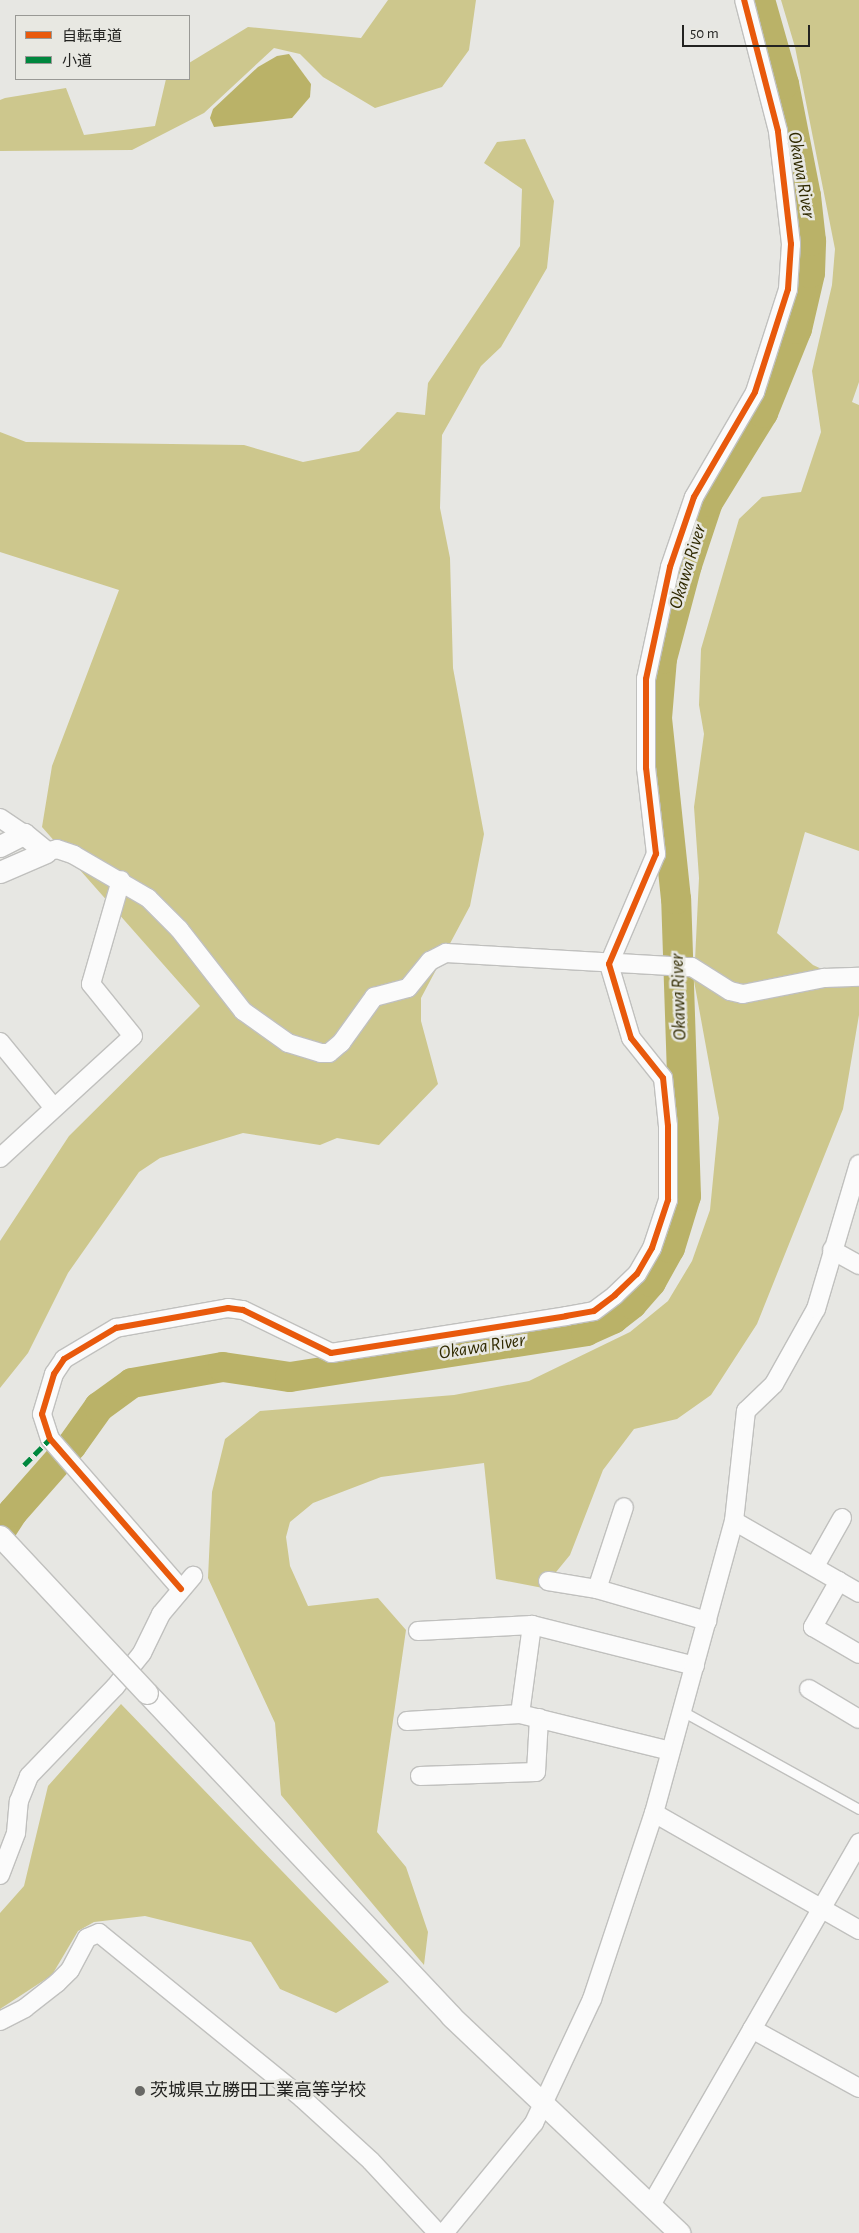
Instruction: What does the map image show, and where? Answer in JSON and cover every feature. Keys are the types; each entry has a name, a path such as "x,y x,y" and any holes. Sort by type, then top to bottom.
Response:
{"street":[{"path":"181,1589 55,1446 42,1414 54,1374 64,1359 116,1328 228,1308 243,1310 331,1353 566,1316 594,1310 615,1295 637,1274 652,1248 668,1200 669,1164 663,1078 631,1038 609,964 656,854 646,768 645,688 657,617 670,567 694,497 755,392 788,289 791,244 778,131 744,0"},
{"path":"0,818 46,852"},
{"path":"0,846 24,834"},
{"path":"0,872 57,849 74,855 122,880 162,910 243,1011 288,1043 321,1053 329,1053 341,1043 374,997 408,988 438,955 446,952 689,968 730,991 743,994 824,978 859,977"},
{"path":"0,1158 133,1036 91,984 122,880"},
{"path":"0,1042 54,1108"},
{"path":"444,2233 534,2123 592,1999 654,1813 734,1521 746,1411 774,1384 816,1309 859,1164"},
{"path":"832,1250 859,1265"},
{"path":"596,1589 624,1507"},
{"path":"815,1566 842,1518"},
{"path":"734,1521 859,1593"},
{"path":"0,1536 451,2016 680,2233"},
{"path":"0,1875 16,1833 19,1801 28,1776 115,1687 142,1653 161,1614 193,1576"},
{"path":"548,1580 596,1589 707,1621"},
{"path":"840,1581 813,1627 859,1654"},
{"path":"418,1631 532,1625 695,1666"},
{"path":"520,1714 532,1625"},
{"path":"808,1690 859,1719"},
{"path":"407,1721 520,1714 671,1751"},
{"path":"420,1776 536,1772 539,1718"},
{"path":"654,1813 859,1930"},
{"path":"651,2205 859,1843"},
{"path":"0,2021 25,2008 57,1984 70,1970 87,1938 99,1933 302,2098 371,2161 438,2233"},
{"path":"752,2029 859,2088"}],"lane":[{"path":"682,1711 859,1809"}],"shaded area":[{"path":"388,0 476,0 469,50 442,87 375,108 323,77 300,54 274,48 204,113 132,150 0,151 0,100 5,98 66,88 84,135 155,126 166,80 190,80 190,62 248,27 361,38"},
{"path":"781,0 859,0 859,382 852,402 859,405 859,851 805,832 777,933 813,965 859,986 859,1015 843,1109 757,1324 711,1395 677,1419 634,1429 603,1470 570,1555 543,1588 496,1579 484,1463 381,1477 313,1503 290,1522 286,1537 290,1566 308,1606 378,1598 406,1630 377,1832 406,1867 428,1932 424,1965 281,1795 275,1723 208,1578 212,1492 225,1439 260,1411 454,1395 529,1381 630,1332 668,1301 692,1261 710,1210 719,1118 694,981 699,878 694,807 704,734 699,705 701,649 739,519 762,497 801,492 821,432 812,371 832,285 835,249 795,47"},
{"path":"289,54 311,84 310,97 292,118 214,127 210,118 213,109 258,67 277,56"},
{"path":"525,139 554,201 547,268 501,347 481,366 442,435 440,508 450,558 453,668 484,834 470,906 421,998 421,1021 438,1084 379,1145 337,1138 320,1145 243,1133 160,1158 139,1172 68,1273 28,1353 0,1388 0,1241 69,1136 200,1006 42,827 52,766 119,590 0,552 0,432 26,442 244,445 303,462 359,451 397,412 425,415 428,383 520,246 522,189 484,163 497,142"},
{"path":"121,1704 389,1982 336,2013 280,1989 251,1942 145,1916 94,1922 78,1931 52,1975 0,2009 0,1913 24,1886 48,1786"}],"waterway":[{"name":"Okawa River","path":"0,1532 13,1512 72,1445 99,1407 132,1383 223,1367 290,1377 586,1331 613,1319 632,1304 651,1282 670,1248 686,1196 676,899 657,718 662,659 687,565 708,502 763,413 797,329 810,273 811,241 806,196 784,84 760,0"}],"marked path":[{"path":"24,1465 50,1439"}],"cycle path":[{"path":"181,1589 50,1439 42,1414 54,1374 64,1359 116,1328 228,1308 243,1310 331,1353 594,1311 615,1295 637,1274 652,1248 668,1200 668,1126 663,1078 631,1038 609,964 656,854 646,768 646,679 670,567 694,497 755,392 788,289 791,244 778,131 744,0"}],"place":[{"name":"茨城県立勝田工業高等学校","path":"140,2091"}]}
